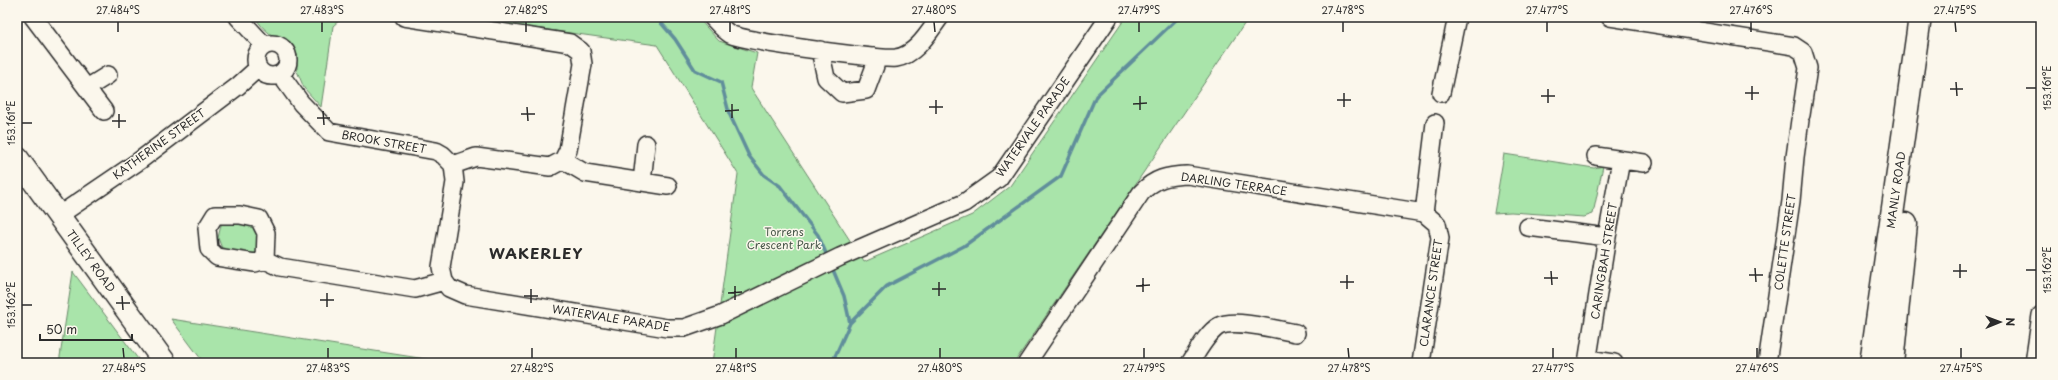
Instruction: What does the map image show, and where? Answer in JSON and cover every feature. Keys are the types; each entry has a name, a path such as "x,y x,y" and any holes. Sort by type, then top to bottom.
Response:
{"main road":[{"name":"MANLY ROAD","path":"1871,363 1920,17"},
{"name":"MANLY ROAD","path":"1892,363 1902,251 1935,17"},
{"name":"TILLEY ROAD","path":"17,158 165,363"}],"street":[{"path":"33,17 104,111"},
{"path":"265,260 280,267 415,288 444,281 441,267 455,182 453,165 476,157 550,167 563,160 568,150 583,64 581,51 570,43 404,17"},
{"path":"712,17 730,34 820,50 874,57 897,58 914,50 940,17"},
{"name":"WATERVALE PARADE","path":"444,281 449,288 465,295 667,328 684,328 721,315 811,270 964,203 999,178 1109,17"},
{"path":"1441,93 1457,17"},
{"name":"COLETTE STREET","path":"1610,17 1794,46 1803,52 1808,68 1794,157 1791,201 1767,363"},
{"path":"242,22 264,45"},
{"path":"276,44 286,50 289,60 288,65 280,74 268,76 258,68 256,57 260,48 264,45 276,44"},
{"path":"820,50 826,78 842,93 866,90 875,66 874,57"},
{"name":"KATHERINE STREET","path":"58,216 140,161 238,86 258,68"},
{"name":"BROOK STREET","path":"280,74 301,103 329,132 436,151 443,154 453,165"},
{"path":"87,88 108,75"},
{"name":"CLARANCE STREET","path":"1421,363 1440,238 1430,219 1435,123"},
{"path":"642,182 646,144"},
{"path":"1596,156 1644,163"},
{"path":"563,160 585,173 668,186"},
{"name":"CARINGBAH STREET","path":"1587,361 1621,160"},
{"name":"DARLING TERRACE","path":"1027,363 1140,193 1151,182 1162,178 1187,175 1430,219"},
{"path":"1528,227 1607,237"},
{"path":"2034,363 2041,315"},
{"path":"1190,363 1207,338 1218,327 1226,324 1241,324 1296,333"},
{"path":"1587,361 1614,363"}],"green space":[{"path":"255,17 343,17 333,26 321,107 304,88 297,71 297,55 289,42 269,33"},
{"name":"Torrens Crescent Park","path":"454,17 697,17 719,41 757,53 751,88 864,262 972,215 1010,186 1126,17 1249,17 1014,363 712,363 738,174 657,45"},
{"path":"1504,154 1594,168 1603,166 1593,214 1584,217 1511,212 1494,213"},
{"path":"230,221 251,223 261,231 258,252 245,255 223,251 218,238 221,225"},
{"path":"73,272 141,363 59,363"},
{"path":"171,319 451,363 204,363"}],"waterway":[{"path":"656,17 675,39 695,70 721,82 729,113 749,156 764,175 780,186 818,235 828,258"},
{"path":"832,363 850,323 887,286 964,246 1061,176 1096,96 1179,17"},
{"path":"831,265 844,296 850,323"}],"district":[{"name":"WAKERLEY","path":"536,254"}]}
